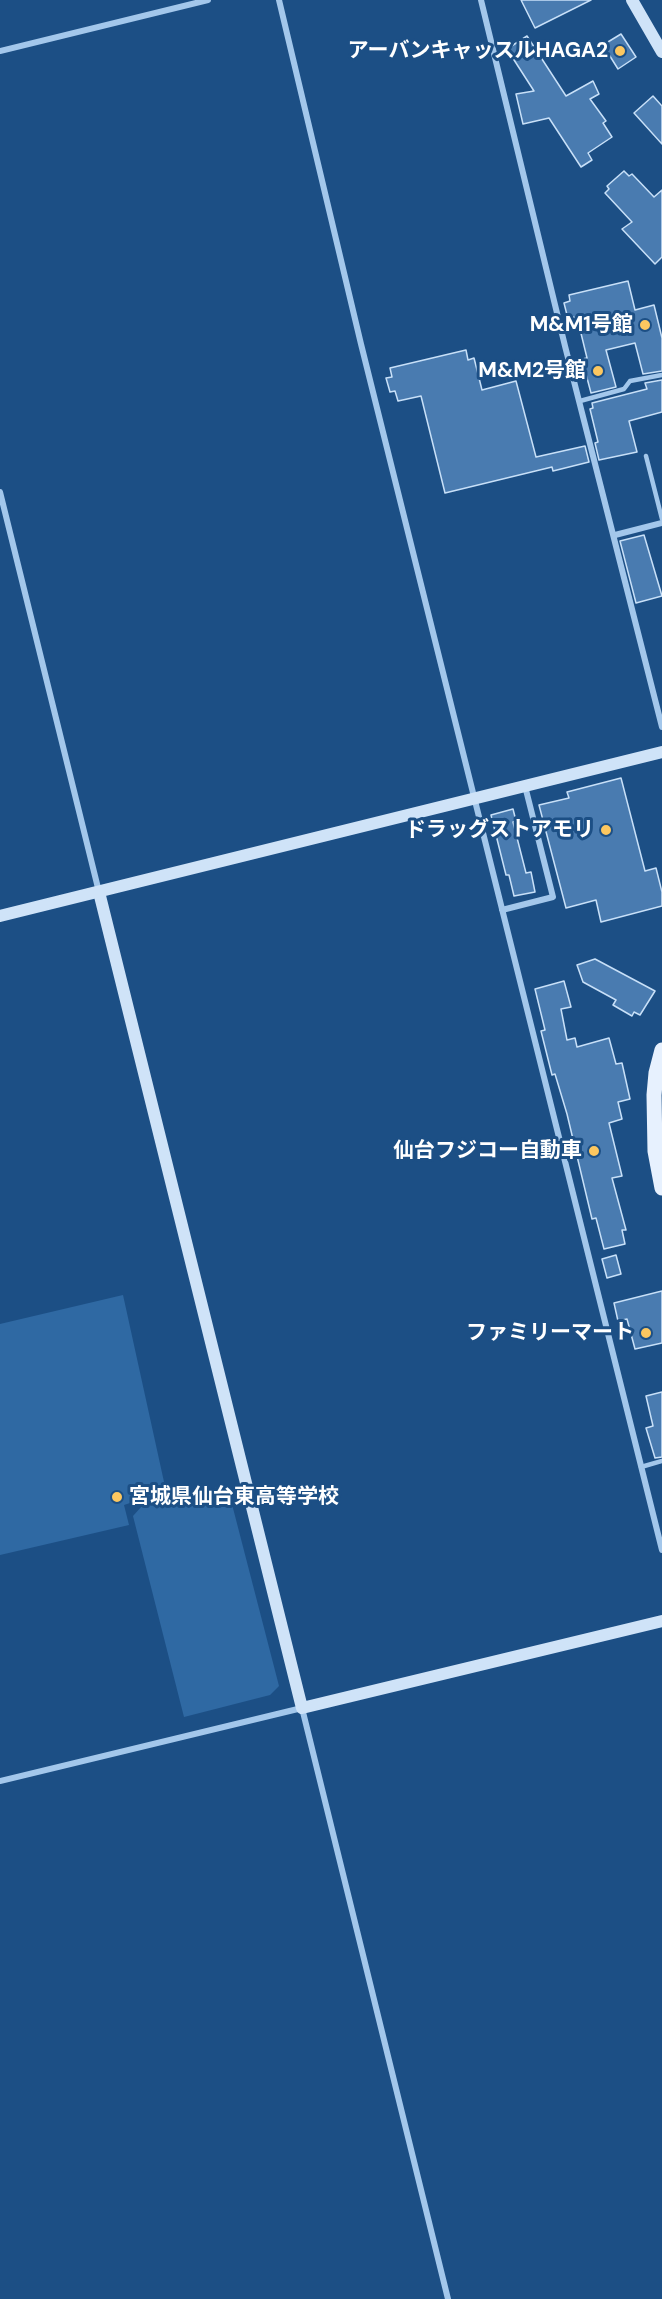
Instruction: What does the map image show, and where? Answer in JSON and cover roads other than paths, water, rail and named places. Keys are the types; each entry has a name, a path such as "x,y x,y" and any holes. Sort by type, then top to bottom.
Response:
{"main road":[{"path":"662,1050 654,1095 655,1151 662,1188"}],"street":[{"path":"0,51 208,0"},
{"path":"279,0 358,332 662,1550"},
{"path":"481,0 662,727"},
{"path":"632,0 662,52"},
{"path":"0,492 448,2299"},
{"path":"615,535 662,521"},
{"path":"0,916 662,752"},
{"path":"502,910 553,897 525,786"},
{"path":"0,1781 662,1621"}],"lane":[{"path":"580,401 624,389 630,381 662,375"},
{"path":"646,456 662,521"},
{"path":"641,1467 662,1461"}],"place":[{"name":"アーバンキャッスルHAGA2","path":"620,51"},
{"name":"M&M1号館","path":"645,325"},
{"name":"M&M2号館","path":"598,371"},
{"name":"ドラッグストアモリ","path":"606,830"},
{"name":"仙台フジコー自動車","path":"594,1151"},
{"name":"ファミリーマート","path":"646,1333"},
{"name":"宮城県仙台東高等学校","path":"117,1497"}]}
